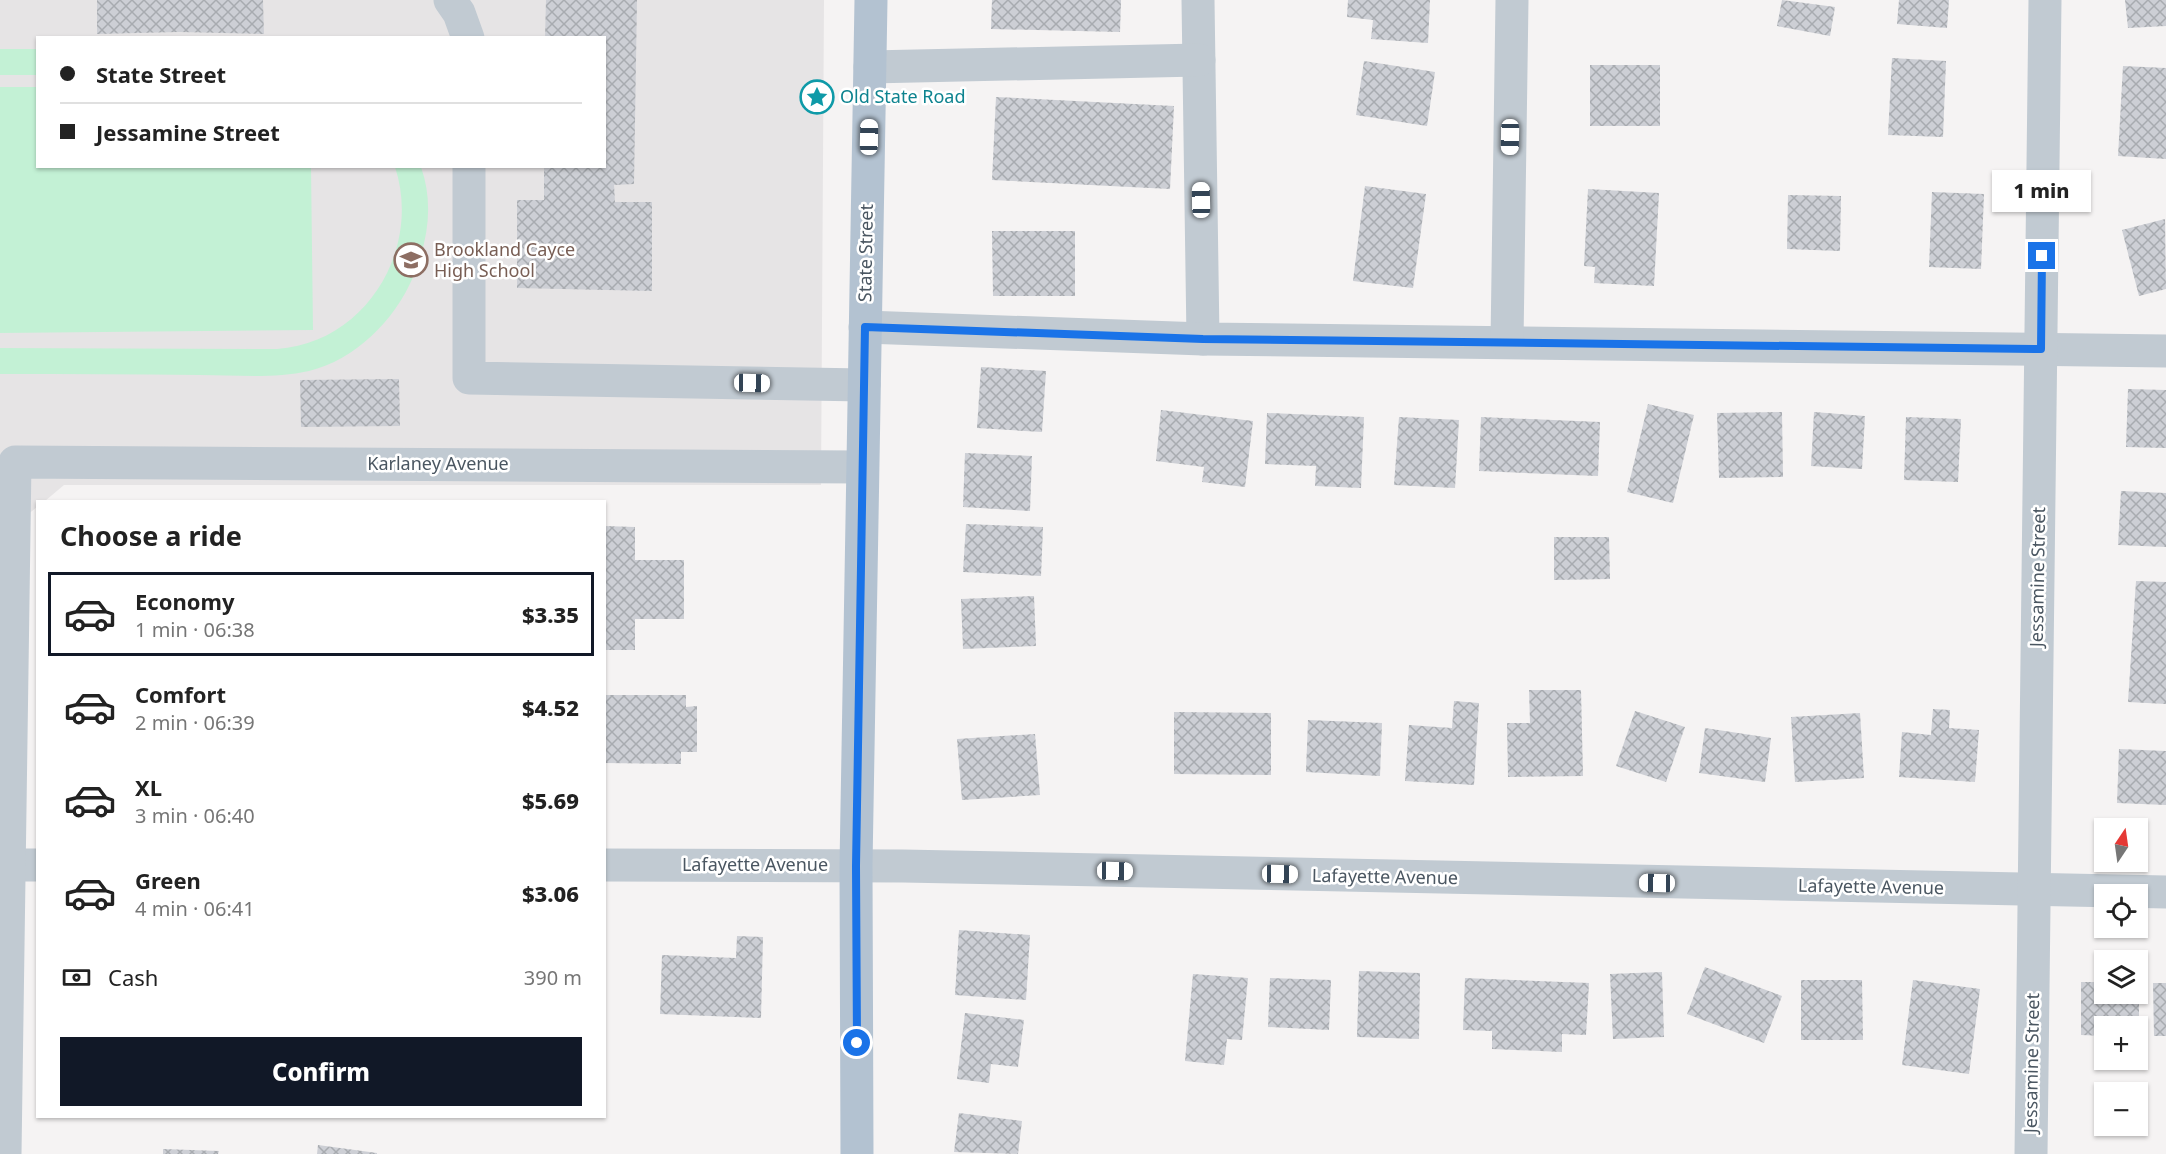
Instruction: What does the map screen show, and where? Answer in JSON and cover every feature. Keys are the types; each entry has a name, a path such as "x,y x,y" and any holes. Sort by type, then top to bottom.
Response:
{"main road":[{"name":"State Street","path":"857,1154 856,866 861,467 872,0"}],"street":[{"path":"450,0 459,13 467,36"},
{"path":"1198,0 1203,339"},
{"path":"1507,342 1512,0"},
{"name":"Jessamine Street","path":"2031,1154 2045,0"},
{"path":"870,67 1199,60"},
{"path":"469,168 469,378 864,385"},
{"path":"865,327 1203,339 2166,351"},
{"name":"Karlaney Avenue","path":"7,522 15,462 861,467"},
{"path":"5,1154 15,865 7,522"},
{"name":"Lafayette Avenue","path":"606,865 856,866 2166,892"}],"shaded area":[{"name":"Brookland Cayce High School","path":"0,0 824,0 821,485 64,485 46,500 36,500 36,508 0,537"}],"green space":[{"path":"0,49 36,49 36,75 0,75"},
{"path":"0,87 36,87 36,168 311,168 313,330 0,333"},
{"path":"395,168 421,168 427,195 428,222 413,277 396,308 372,336 342,358 326,366 309,371 268,376 0,374 0,348 277,349 309,343 337,330 361,310 379,286 393,259 400,229 401,198"}],"building":[{"path":"97,0 263,0 264,34 179,32 97,34"},
{"path":"546,0 637,0 634,184 614,185 615,202 652,202 652,291 517,288 517,200 544,200 544,168 606,168 606,36 545,36"},
{"path":"992,0 1121,0 1120,32 991,29"},
{"path":"1348,0 1430,0 1428,43 1371,39 1373,20 1347,17"},
{"path":"1782,0 1835,7 1830,36 1777,26"},
{"path":"1899,0 1949,0 1947,28 1897,24"},
{"path":"2125,0 2166,0 2166,26 2128,28"},
{"path":"1892,58 1946,61 1943,137 1888,135"},
{"path":"1364,61 1435,72 1427,126 1356,115"},
{"path":"1590,65 1660,65 1660,126 1590,126"},
{"path":"2123,66 2166,68 2166,159 2118,156"},
{"path":"996,97 1174,106 1170,189 992,180"},
{"path":"1365,186 1426,194 1413,288 1353,281"},
{"path":"1588,189 1659,193 1654,286 1594,283 1595,267 1584,266"},
{"path":"1932,192 1984,194 1981,269 1929,267"},
{"path":"1788,195 1841,196 1840,251 1787,249"},
{"path":"2165,219 2166,289 2139,296 2122,230"},
{"path":"992,231 1075,231 1075,296 993,296"},
{"path":"981,367 1046,371 1042,432 977,428"},
{"path":"399,379 400,426 301,427 300,380"},
{"path":"2128,389 2166,390 2166,448 2126,447"},
{"path":"1648,404 1694,415 1673,503 1627,492"},
{"path":"1161,410 1253,421 1245,487 1202,482 1204,467 1156,461"},
{"path":"1782,412 1783,477 1719,478 1717,413"},
{"path":"1814,412 1865,416 1862,469 1811,466"},
{"path":"1267,413 1364,417 1361,488 1315,486 1316,466 1265,464"},
{"path":"1399,417 1459,420 1455,488 1394,485"},
{"path":"1481,417 1600,422 1598,476 1479,471"},
{"path":"1906,417 1961,419 1958,482 1904,480"},
{"path":"965,453 1032,456 1030,511 963,507"},
{"path":"2121,491 2166,493 2166,547 2118,545"},
{"path":"966,524 1043,527 1041,576 963,572"},
{"path":"606,526 635,527 635,560 684,560 684,619 635,619 635,650 606,650"},
{"path":"1554,537 1609,537 1610,579 1554,580"},
{"path":"2136,581 2166,582 2166,704 2128,702"},
{"path":"1034,596 1036,646 963,649 961,599"},
{"path":"1529,690 1581,690 1583,776 1508,777 1507,723 1530,723"},
{"path":"606,695 686,695 686,707 697,706 697,752 681,752 681,764 606,763"},
{"path":"1454,701 1479,703 1474,785 1405,781 1409,725 1452,728"},
{"path":"1933,709 1950,710 1949,728 1979,730 1975,782 1899,777 1902,732 1931,735"},
{"path":"1635,711 1685,727 1666,782 1616,766"},
{"path":"1174,712 1271,713 1271,775 1174,774"},
{"path":"1860,713 1864,778 1795,782 1791,717"},
{"path":"1308,720 1382,723 1380,776 1306,772"},
{"path":"1705,728 1771,738 1765,782 1699,773"},
{"path":"1035,734 1040,795 962,800 957,739"},
{"path":"2119,749 2166,751 2166,805 2117,803"},
{"path":"959,930 1030,935 1026,1000 955,995"},
{"path":"737,936 763,937 761,1018 660,1014 662,955 736,958"},
{"path":"1705,967 1782,996 1764,1043 1687,1014"},
{"path":"1359,971 1420,973 1419,1039 1357,1037"},
{"path":"1662,972 1664,1037 1613,1039 1610,974"},
{"path":"1193,974 1248,978 1242,1040 1227,1039 1224,1065 1185,1061"},
{"path":"1270,978 1331,980 1329,1030 1268,1027"},
{"path":"1465,978 1589,983 1586,1035 1562,1034 1562,1052 1492,1049 1492,1031 1463,1030"},
{"path":"1801,980 1862,980 1863,1040 1801,1040"},
{"path":"1913,980 1980,989 1969,1074 1902,1065"},
{"path":"2081,982 2094,982 2094,1004 2139,1004 2139,1016 2094,1016 2094,1036 2081,1035"},
{"path":"2153,983 2166,983 2166,1036 2154,1036"},
{"path":"965,1013 1024,1020 1018,1067 991,1064 989,1083 957,1079"},
{"path":"959,1113 1022,1121 1018,1154 954,1152"},
{"path":"318,1145 377,1153 377,1154 317,1154"},
{"path":"163,1149 219,1151 218,1154 163,1154"}],"place":[{"name":"Old State Road","path":"817,97"},
{"name":"Brookland Cayce High School","path":"411,260"}],"route":[{"path":"857,1043 856,866 865,327 1203,339 2041,349 2042,256"}]}
